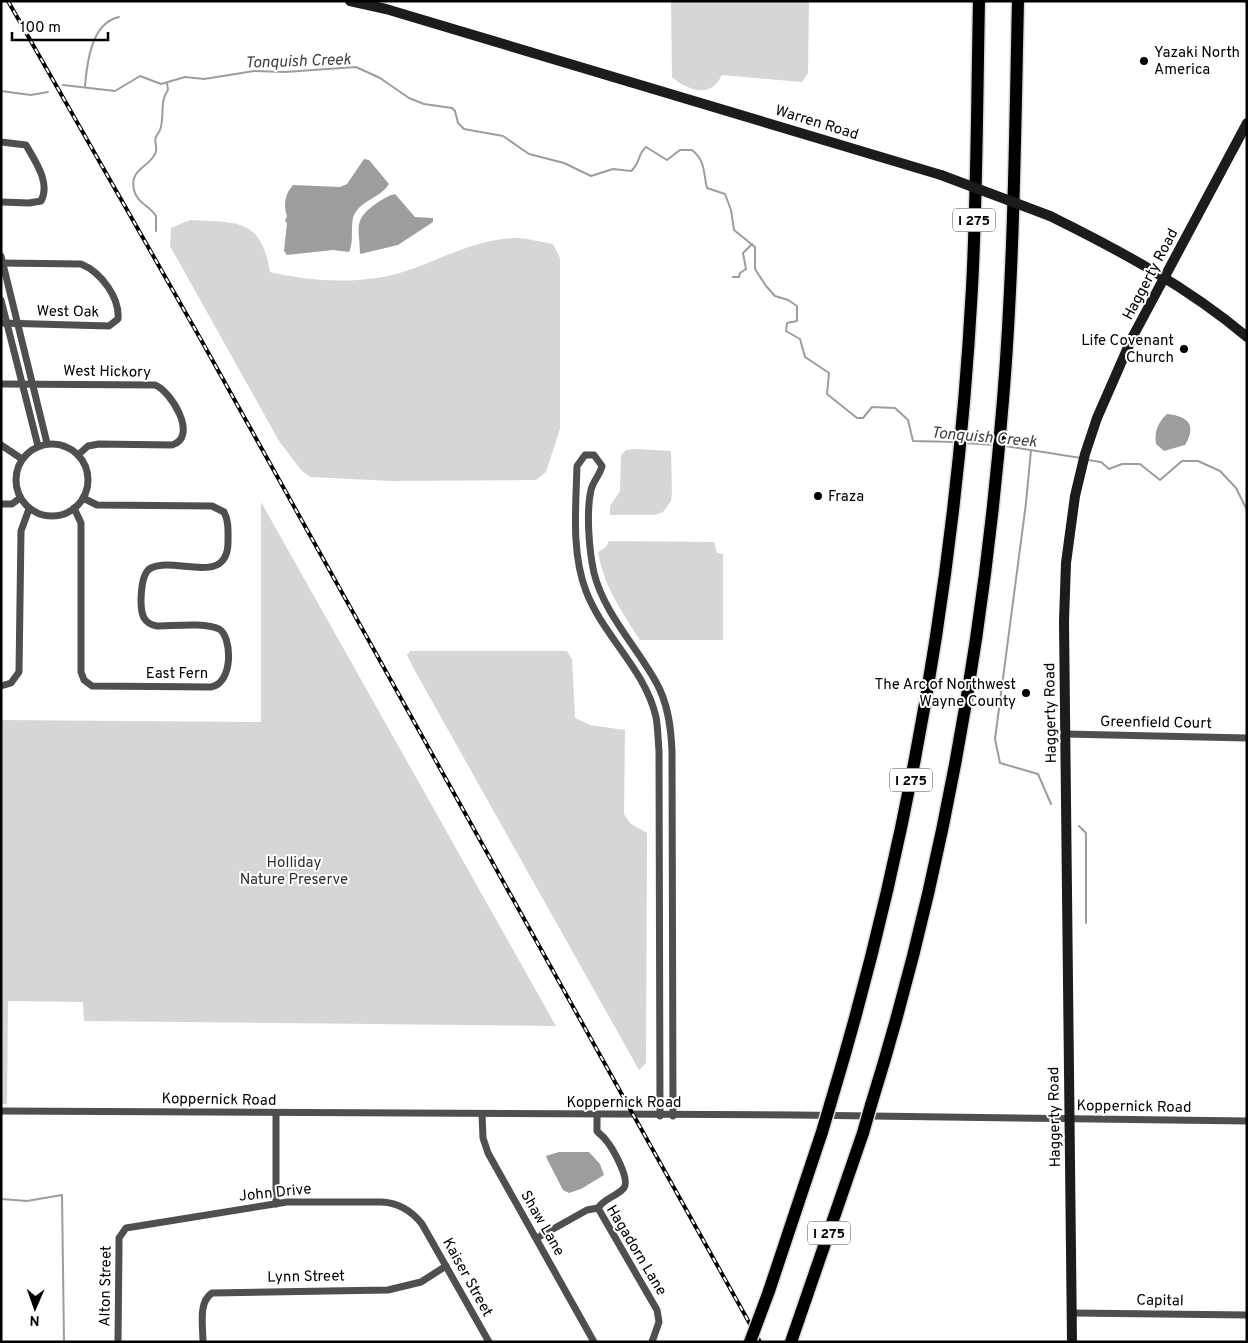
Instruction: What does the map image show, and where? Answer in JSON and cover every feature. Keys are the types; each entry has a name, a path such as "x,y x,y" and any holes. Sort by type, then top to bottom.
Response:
{"highway":[{"name":"I 275","path":"750,1342 822,1132 886,898 912,777 933,659 960,443 972,286 979,1"},
{"name":"I 275","path":"792,1338 871,1105 917,936 947,802 982,600 999,445 1012,262 1018,1"}],"main road":[{"name":"Warren Road","path":"350,1 404,15 941,175 1050,216 1098,239 1164,277 1225,319 1247,337"},
{"name":"Haggerty Road","path":"1072,1342 1068,1119 1064,596 1075,496 1084,459 1114,376 1164,277 1247,123"}],"street":[{"path":"1,142 26,145 46,185 46,193 41,201 29,203 1,202"},
{"path":"2,260 16,324 47,443"},
{"name":"West Oak","path":"2,260 81,264 91,268 101,276 119,309 118,319 109,326 4,323"},
{"path":"1,300 4,323 23,384 38,446"},
{"path":"1,384 32,384"},
{"name":"West Hickory","path":"32,384 155,385 166,391 185,427 184,437 178,444 99,444 88,446 78,455"},
{"path":"47,443 60,445 78,455 87,474 87,487 83,498 74,508 53,516 40,514 29,509 20,498 16,478 22,459 38,446 47,443"},
{"path":"1,446 22,459"},
{"path":"660,1116 659,762 656,717 638,676 596,612 584,584 577,553 576,497 578,462 585,454 594,455 601,461 602,466 593,483 590,498 590,552 599,589 649,670 662,694 668,714 672,762 673,1116"},
{"path":"576,497 590,498"},
{"path":"1,504 12,504 20,498"},
{"name":"East Fern","path":"74,508 81,523 81,672 84,680 92,686 210,687 220,684 228,670 227,641 224,633 215,628 157,626 149,624 142,614 142,580 146,571 155,566 212,566 221,563 228,553 228,520 224,512 212,506 97,505 83,498"},
{"path":"1,686 11,683 19,672 21,531 22,521 29,509"},
{"path":"638,676 649,670"},
{"name":"Greenfield Court","path":"1065,734 1247,738"},
{"path":"659,762 672,762"},
{"path":"660,878 673,878"},
{"path":"660,961 673,961"},
{"path":"660,1037 673,1037"},
{"name":"Koppernick Road","path":"1,1111 1247,1121"},
{"path":"276,1113 276,1204"},
{"name":"Shaw Lane","path":"482,1114 485,1147 594,1342"},
{"path":"597,1115 597,1131 605,1138 625,1175 627,1183 623,1189 606,1199 598,1208"},
{"name":"John Drive","path":"123,1232 132,1226 293,1202 389,1203 408,1210 424,1227"},
{"name":"Hagadorn Lane","path":"537,1238 587,1210 598,1208 657,1310 659,1322 652,1342"},
{"name":"Kaiser Street","path":"424,1227 489,1342"},
{"name":"Alton Street","path":"118,1342 119,1247 123,1232"},
{"name":"Lynn Street","path":"203,1342 203,1305 207,1297 212,1293 388,1290 421,1282 446,1266"},
{"name":"Capital","path":"1072,1313 1247,1315"}],"green space":[{"path":"671,1 809,1 808,73 802,82 722,75 716,84 705,90 693,89 681,84 672,77"},
{"path":"190,220 234,223 244,226 253,232 260,241 266,254 270,272 320,280 356,280 390,275 490,241 519,238 553,244 560,258 560,429 546,472 536,480 391,481 310,477 301,470 279,441 170,246 171,228"},
{"path":"626,450 671,451 671,501 663,512 655,515 610,515 610,506 620,491 621,455"},
{"name":"Holliday Nature Preserve","path":"261,502 556,1026 84,1021 83,1002 8,1001 7,1104 1,1104 1,720 261,722"},
{"path":"609,541 714,542 717,553 723,554 723,640 640,640 614,598 604,576 598,552 606,547"},
{"path":"410,651 567,651 572,659 575,718 590,725 625,730 624,814 630,823 647,833 646,1063 639,1070 415,671 407,655"}],"shaded area":[{"path":"364,159 369,160 389,184 355,213 352,222 352,242 349,252 333,250 287,255 284,251 287,223 285,221 287,216 285,204 288,192 293,185 340,187 347,184"},
{"path":"395,194 415,217 433,218 433,222 398,245 360,254 360,221 367,211 379,201"},
{"path":"1167,414 1185,419 1190,427 1190,432 1185,445 1164,451 1156,444 1156,431 1161,420"},
{"path":"559,1152 589,1152 600,1164 604,1175 581,1189 569,1193 563,1190 546,1156"}],"waterway":[{"path":"85,86 89,56 96,35 102,27 119,17"},
{"name":"Tonquish Creek","path":"63,85 115,91 140,76 161,84 185,77 204,79 254,71 285,72 356,67 380,78 409,98 424,104 452,108 455,111 458,123 464,129 503,136 529,154 564,163 591,176 613,169 631,171 646,147 667,160 680,150 692,150 702,163 707,188 725,194 731,210 734,230 755,247 755,269 766,286 775,296 788,300 797,306 797,321 787,323 786,331 800,339 805,357 829,373 827,394 857,418 863,418 872,407 895,408 908,420 913,441 955,442"},
{"path":"156,231 156,216 140,201 134,190 133,183 134,177 156,152 155,139 160,131 164,99 168,90 167,83"},
{"name":"Tonquish Creek","path":"1,91 31,95 48,92"},
{"path":"733,277 739,277 740,273 746,269 743,253 752,244"},
{"name":"Tonquish Creek","path":"965,443 995,445"},
{"name":"Tonquish Creek","path":"1005,446 1081,458"},
{"path":"1031,450 1026,503 995,739 1000,763 1038,774 1051,804"},
{"name":"Tonquish Creek","path":"1088,460 1101,462 1109,469 1122,464 1140,464 1160,480 1182,461 1198,461 1220,471 1236,488 1247,510"},
{"path":"1079,826 1086,833 1086,923"},
{"path":"1,1199 27,1201 62,1195 64,1342"}],"railway":[{"path":"8,1 200,338 760,1342"}],"place":[{"name":"Yazaki North America","path":"1144,61"},
{"name":"Life Covenant Church","path":"1184,349"},
{"name":"Fraza","path":"818,496"},
{"name":"The Arc of Northwest Wayne County","path":"1026,693"}]}
